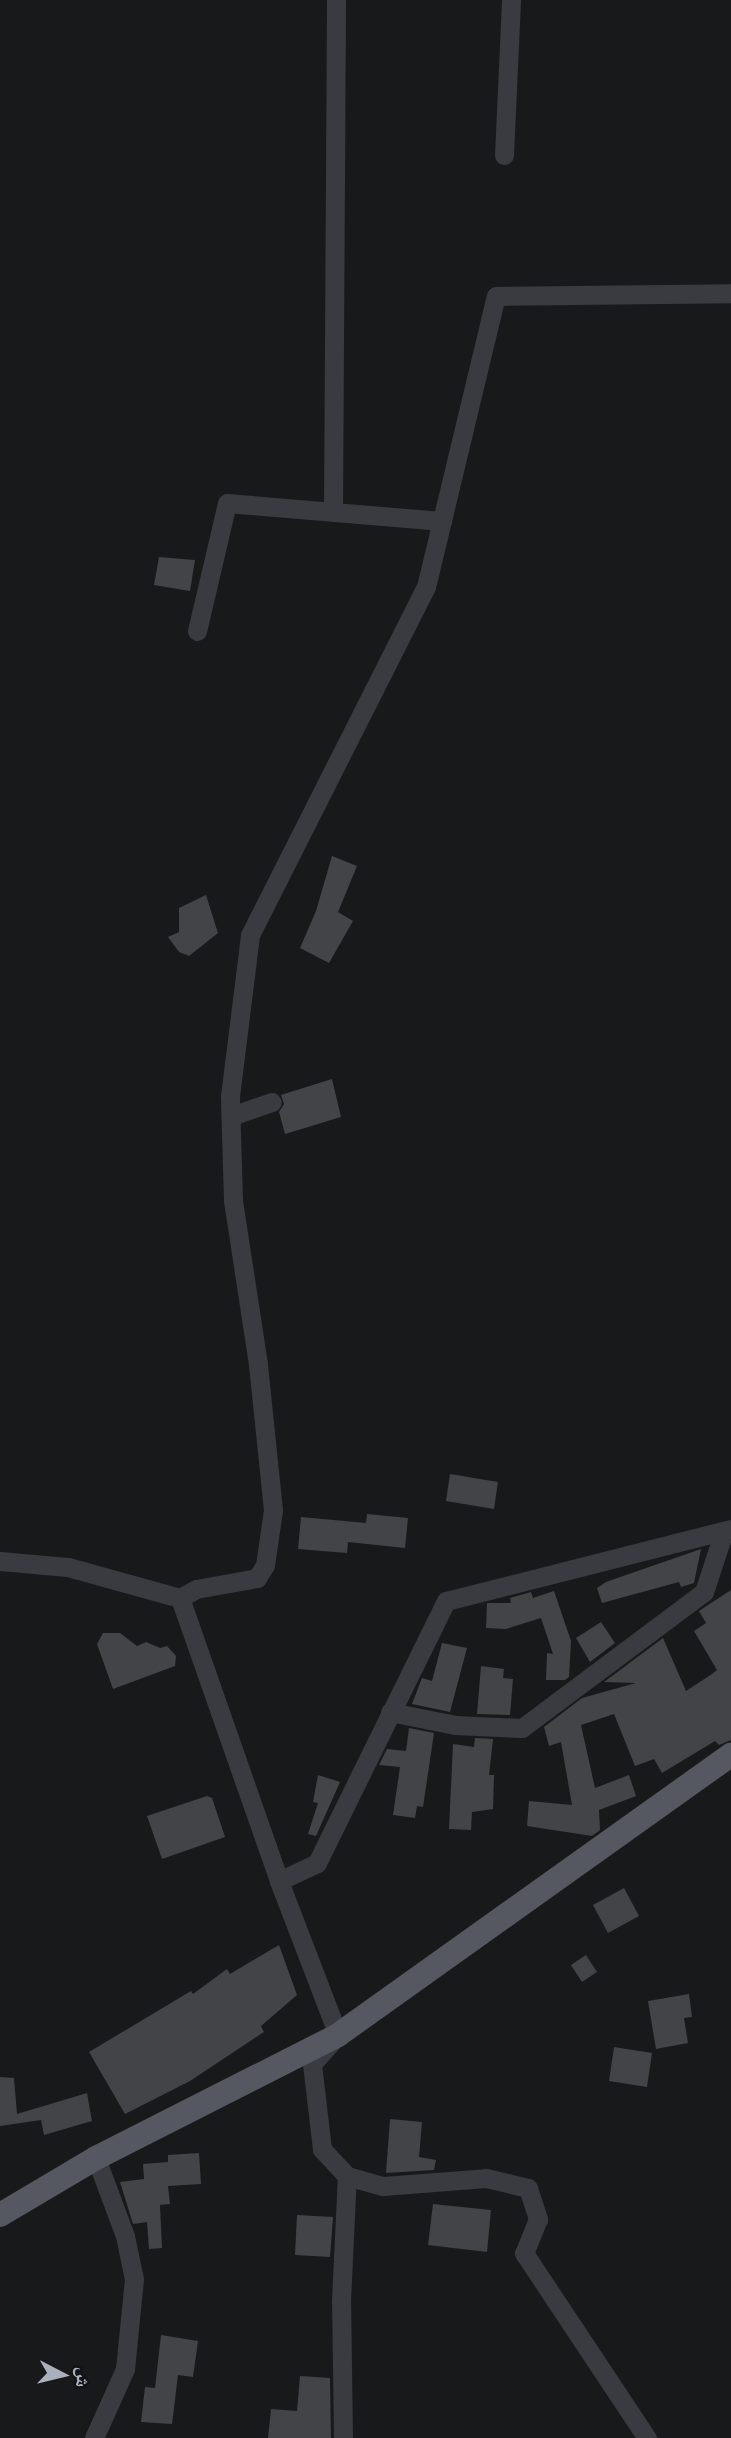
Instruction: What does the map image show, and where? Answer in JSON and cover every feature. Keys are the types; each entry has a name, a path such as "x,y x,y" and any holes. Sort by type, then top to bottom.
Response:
{"main road":[{"path":"0,2215 96,2158 338,2035 731,1755"}],"street":[{"path":"333,512 336,0"},
{"path":"504,155 511,0"},
{"path":"0,1561 68,1567 180,1598 196,1589 257,1578 265,1565 273,1510 258,1364 233,1200 231,1116 250,935 426,587 496,296 731,293"},
{"path":"197,631 227,503 442,521"},
{"path":"231,1116 272,1102"},
{"path":"279,1881 317,1863 446,1601 728,1530"},
{"path":"390,1712 455,1725 522,1728 704,1592 728,1530"},
{"path":"180,1598 279,1881 338,2035 312,2064 322,2149 347,2176 383,2186 486,2178 528,2188 538,2219 524,2253 647,2438"},
{"path":"94,2438 125,2369 134,2279 125,2236 96,2158"},
{"path":"343,2438 341,2301 347,2176"}],"building":[{"path":"159,557 195,560 190,591 154,585"},
{"path":"332,856 357,866 338,912 353,921 329,963 300,948 316,911"},
{"path":"206,895 218,933 189,956 179,952 168,937 179,932 179,908"},
{"path":"332,1079 341,1117 285,1134 279,1112 284,1104 281,1095"},
{"path":"450,1474 498,1482 494,1509 446,1501"},
{"path":"367,1514 408,1518 405,1548 348,1542 347,1553 298,1549 301,1517 366,1523"},
{"path":"701,1549 694,1583 681,1587 679,1582 602,1603 597,1588 606,1582"},
{"path":"731,1590 731,1740 719,1745 715,1741 662,1773 654,1759 635,1766 614,1714 581,1725 595,1788 629,1775 636,1796 599,1810 600,1830 592,1836 527,1826 529,1801 572,1805 561,1742 549,1746 544,1727 582,1698 636,1683 604,1682 663,1638 686,1691 712,1674 717,1670 694,1631 706,1623 699,1611"},
{"path":"554,1591 571,1641 569,1677 565,1680 546,1680 547,1653 553,1654 541,1618 506,1629 486,1628 487,1603 511,1603 510,1598 531,1592 533,1598"},
{"path":"601,1622 615,1643 590,1662 576,1638"},
{"path":"103,1633 120,1633 137,1646 146,1642 160,1648 167,1646 176,1656 175,1666 113,1689 97,1644"},
{"path":"442,1643 467,1648 450,1712 412,1704 422,1678 432,1681"},
{"path":"481,1666 504,1669 503,1678 513,1679 510,1715 477,1714"},
{"path":"409,1728 434,1733 423,1807 417,1806 415,1818 393,1815 400,1767 379,1765 387,1749 406,1751"},
{"path":"475,1738 493,1739 489,1775 494,1775 493,1809 472,1812 471,1830 449,1829 453,1744 474,1747"},
{"path":"318,1775 340,1782 316,1836 308,1834 318,1803 313,1802"},
{"path":"207,1796 212,1798 225,1837 162,1859 147,1816"},
{"path":"624,1888 639,1916 608,1933 593,1905"},
{"path":"279,1945 297,1995 261,2026 264,2032 190,2081 125,2114 89,2052 191,1991 193,1994 227,1969 230,1974"},
{"path":"586,1955 597,1972 582,1982 571,1965"},
{"path":"689,1994 692,2017 684,2018 688,2043 656,2049 648,2001"},
{"path":"614,2047 652,2053 647,2087 609,2081"},
{"path":"0,2077 14,2078 17,2114 87,2093 92,2121 44,2135 41,2120 0,2126"},
{"path":"390,2119 422,2122 419,2157 436,2160 434,2170 386,2173"},
{"path":"199,2153 201,2184 168,2186 170,2204 160,2205 162,2248 149,2249 147,2222 133,2224 120,2182 144,2179 143,2164 168,2162 168,2155"},
{"path":"433,2204 491,2210 487,2252 428,2245"},
{"path":"297,2215 333,2217 330,2257 295,2255"},
{"path":"161,2335 198,2341 193,2377 178,2375 172,2424 141,2422 145,2387 155,2388"},
{"path":"300,2376 330,2378 331,2438 268,2438 271,2409 297,2411"}]}
